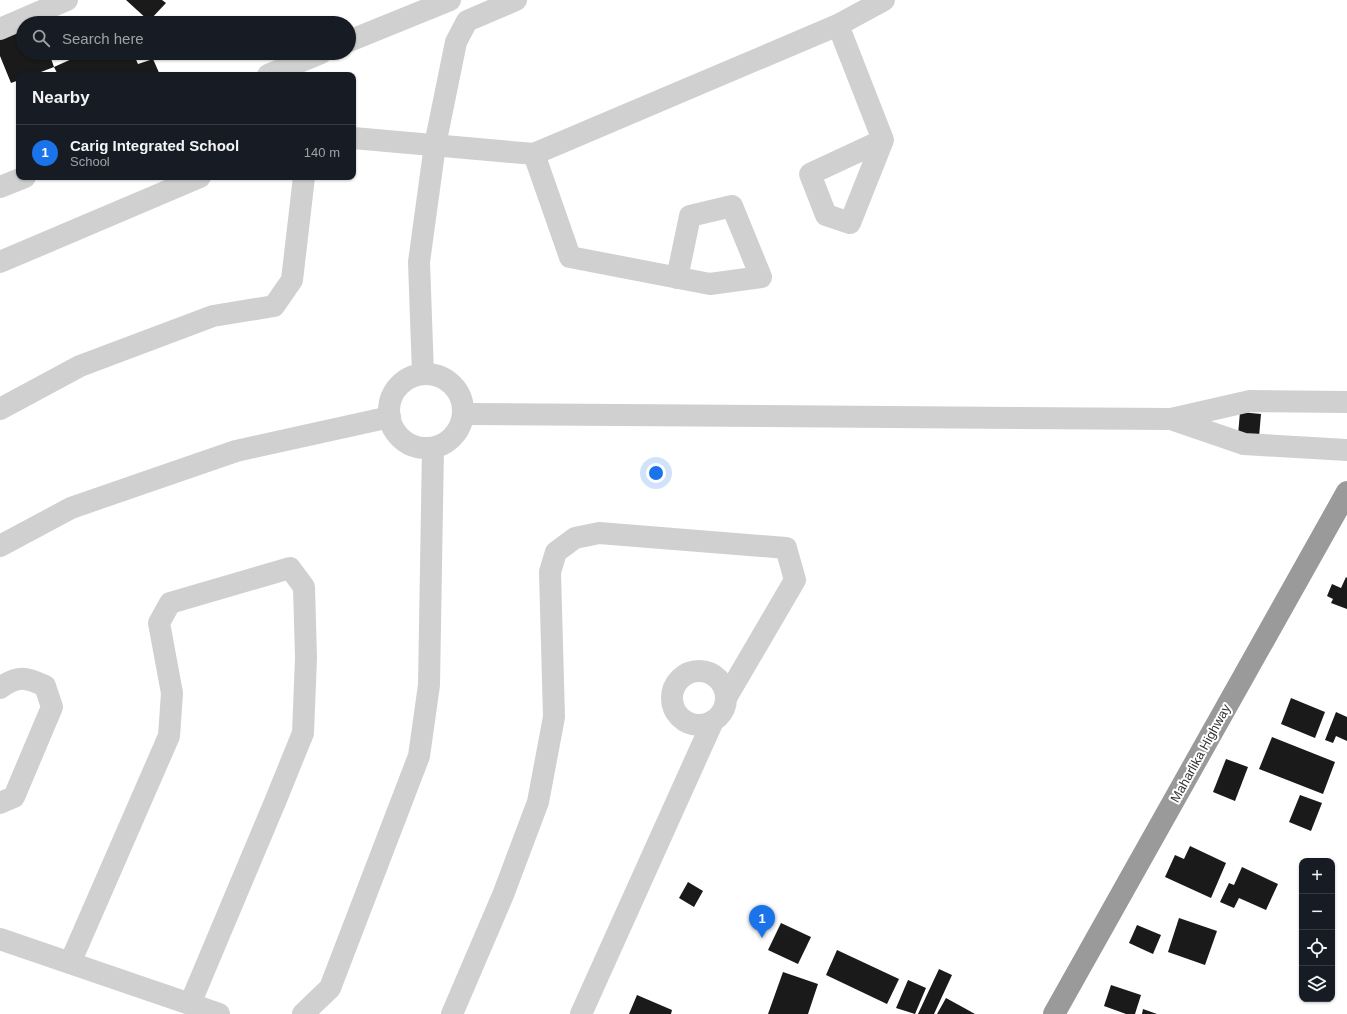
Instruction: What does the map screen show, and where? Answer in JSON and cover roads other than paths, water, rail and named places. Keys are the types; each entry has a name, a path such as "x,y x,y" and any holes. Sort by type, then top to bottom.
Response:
{"highway":[{"name":"Maharlika Highway","path":"1054,1014 1347,492"}],"street":[{"path":"30,16 68,0"},
{"path":"356,38 450,0"},
{"path":"423,374 419,262 435,145 456,42 467,21 516,0"},
{"path":"356,138 534,154 838,25 884,0"},
{"path":"0,29 16,22"},
{"path":"838,25 882,140"},
{"path":"275,72 304,60"},
{"path":"534,154 570,256 677,278"},
{"path":"0,187 18,180"},
{"path":"0,262 193,180"},
{"path":"0,409 80,366 213,316 274,306 292,280 304,180"},
{"path":"423,374 436,376 447,381 456,390 462,401 464,414 460,426 454,436 444,444 433,448 421,448 410,444 400,437 393,428 390,417 390,405 393,394 401,385 411,378 423,374"},
{"path":"464,414 1171,419 1250,401 1347,402"},
{"path":"0,546 71,508 236,451 390,417"},
{"path":"1171,419 1244,444 1347,450"},
{"path":"315,1010 330,988 419,756 429,685 433,448"},
{"path":"452,1014 503,895 538,802 554,717 550,572 556,552 575,538 599,533 786,548 795,580 726,698"},
{"path":"70,963 169,736 172,693 159,623 170,603 290,568 304,587 306,658 303,733 190,1004"},
{"path":"705,671 720,681 725,689 725,707 720,715 713,721 696,725 680,717 672,702 672,693 675,685 688,673 705,671"},
{"path":"0,688 9,682 28,678 45,686 52,707 14,797 0,803"},
{"path":"581,1014 713,721"},
{"path":"0,939 219,1014"}],"place":[{"name":"Carig Integrated School","path":"762,938"}]}
